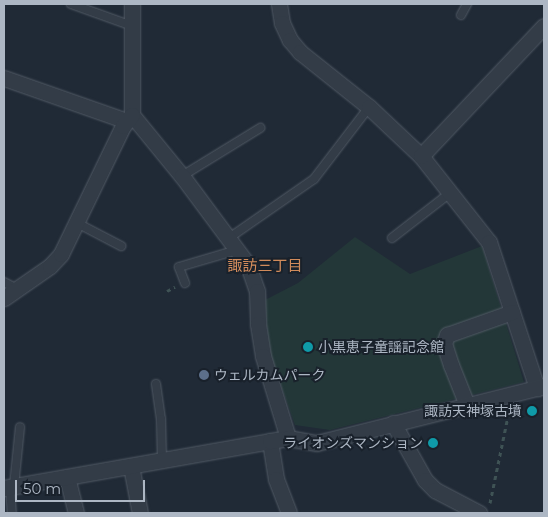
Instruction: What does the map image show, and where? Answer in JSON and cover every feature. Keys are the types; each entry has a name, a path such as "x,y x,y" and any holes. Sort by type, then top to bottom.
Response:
{"street":[{"path":"4,298 10,286 50,266 61,254 130,118 132,4"},
{"path":"9,487 162,461 270,440 288,438 317,443 540,387 512,312 489,242 421,156 369,107 300,52 290,40 282,23 279,4"},
{"path":"421,156 541,36"},
{"path":"4,78 130,118 182,176 248,265 257,291 258,324 263,356 288,438"},
{"path":"467,405 444,343 447,335 512,312"},
{"path":"393,423 425,480 435,490 484,509"},
{"path":"270,440 276,479 289,513"},
{"path":"131,466 140,513"},
{"path":"67,477 76,513"}],"lane":[{"path":"71,4 132,26"},
{"path":"461,15 467,4"},
{"path":"185,283 179,267 233,244 314,179 369,107"},
{"path":"182,176 260,128"},
{"path":"392,238 450,193"},
{"path":"77,223 121,246"},
{"path":"156,384 161,419 162,461"},
{"path":"12,513 9,487 20,427"}],"path":[{"path":"484,509 513,394"}],"green space":[{"path":"355,237 410,274 482,246 524,382 330,430 295,425 269,352 265,300 298,283"}],"place":[{"name":"小黒恵子童謡記念館","path":"308,347"},
{"name":"ウェルカムパーク","path":"204,375"},
{"name":"諏訪天神塚古墳","path":"532,411"},
{"name":"ライオンズマンション","path":"433,443"}],"district":[{"name":"諏訪三丁目","path":"265,266"}]}
